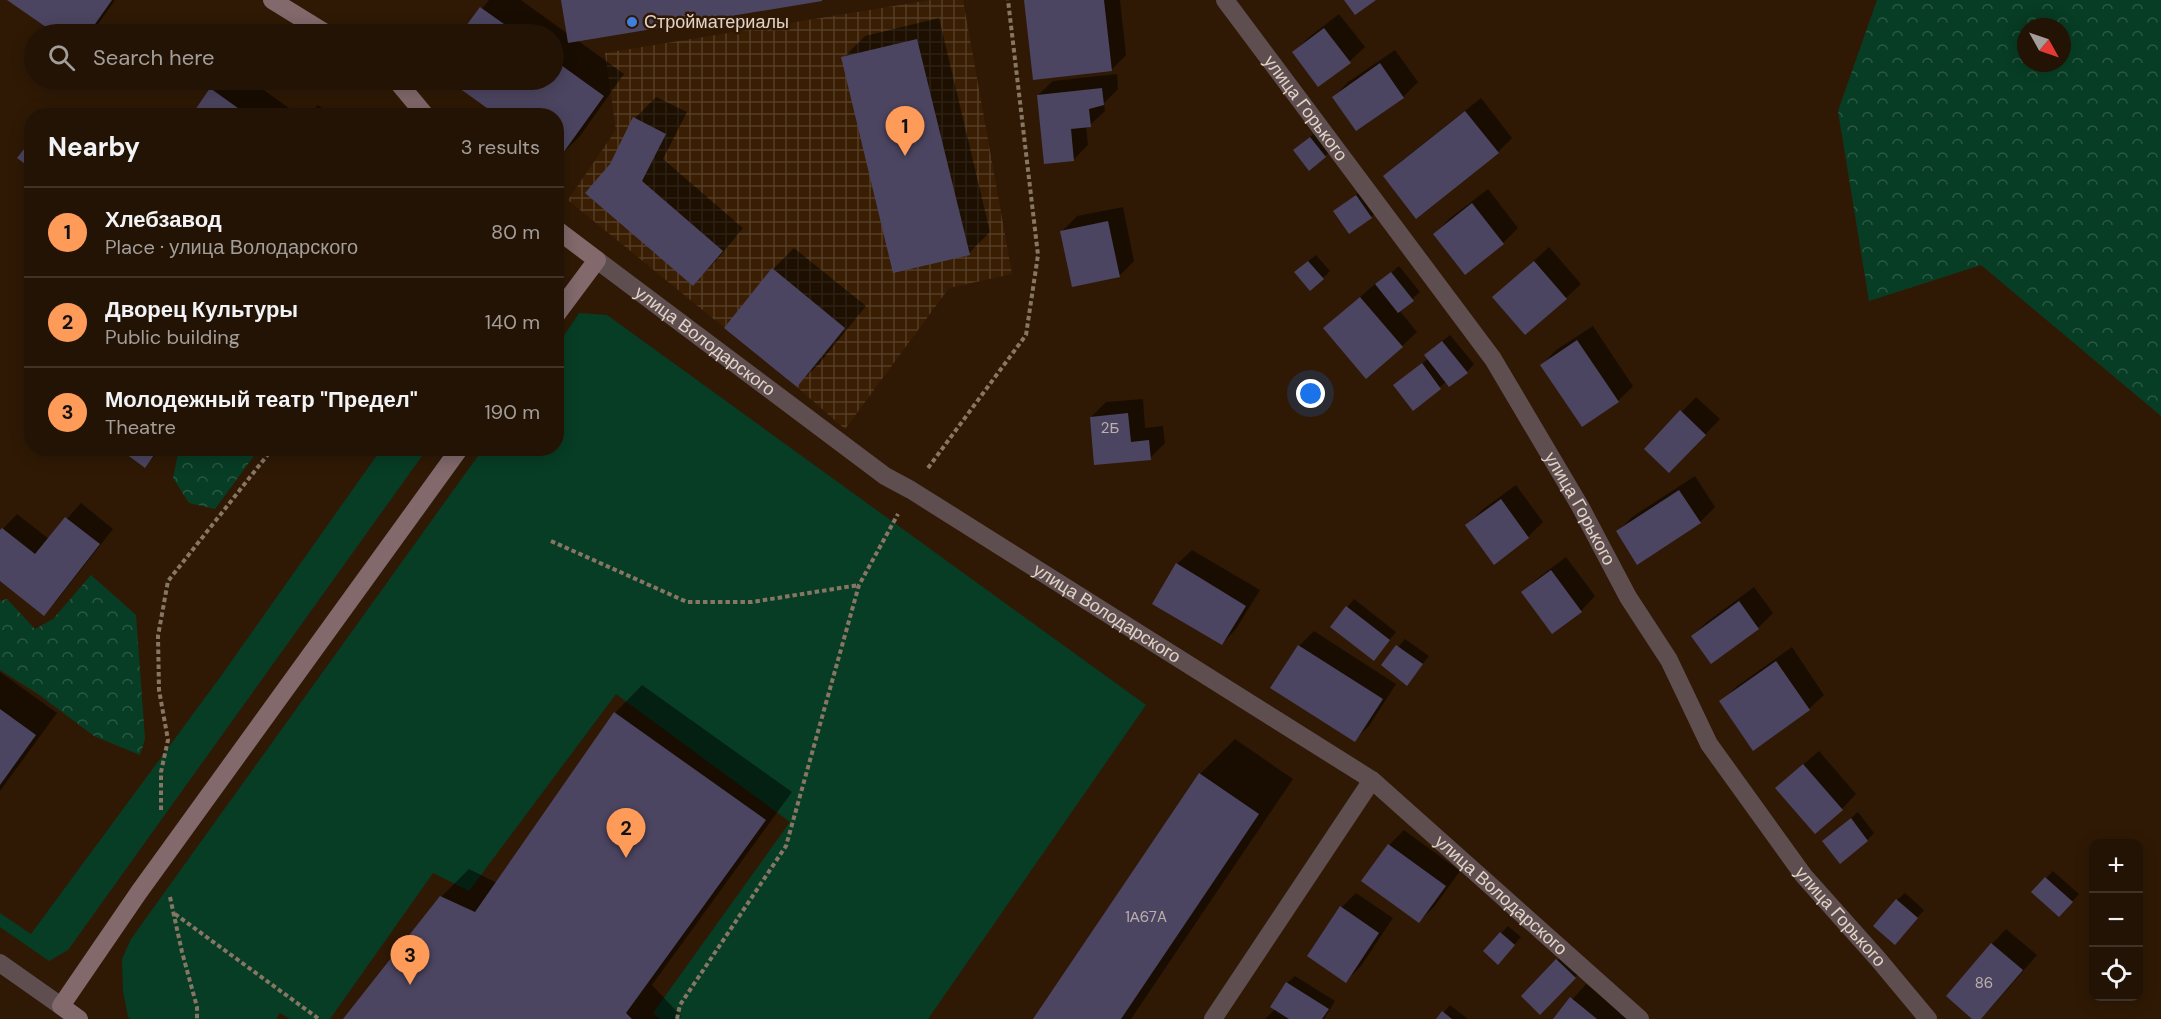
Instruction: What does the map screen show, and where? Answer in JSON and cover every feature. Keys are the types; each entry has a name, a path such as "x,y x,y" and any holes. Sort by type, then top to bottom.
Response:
{"street":[{"path":"272,0 311,24"},
{"name":"улица Горького","path":"1225,0 1493,358 1580,506 1628,597 1669,660 1709,744 1804,876 1928,1019"},
{"path":"404,90 419,108"},
{"name":"улица Володарского","path":"564,235 885,476 911,490 1372,780 1640,1019"},
{"path":"564,304 597,260"},
{"path":"61,1006 160,863 454,456"},
{"path":"1213,1019 1372,780"},
{"path":"0,963 79,1019"}],"path":[{"path":"677,1019 680,1005 786,846 859,585 911,490 1026,334 1038,255 1008,0"},
{"path":"198,1019 175,914 160,863 161,772 168,740 159,690 158,636 168,581 267,456"},
{"path":"551,541 687,602 752,602 859,585"},
{"path":"175,914 319,1019"}],"shaded area":[{"path":"931,0 963,0 1012,274 949,288 845,429 568,200 616,130 605,53"}],"green space":[{"path":"1877,0 2161,0 2161,416 1981,265 1869,301 1838,111"},
{"path":"579,313 607,315 1146,705 928,1019 660,1019 653,1013 790,822 616,694 469,891 433,873 330,1019 290,1019 280,1013 276,1019 131,1019 128,1017 123,991 122,959 131,939 478,456 564,456 564,336"},
{"path":"177,456 254,456 215,509 189,503 173,478"},
{"path":"376,456 422,456 68,950 49,961 0,927 0,913 31,934 221,676"},
{"path":"91,575 136,615 145,739 140,755 94,736 38,694 0,670 0,601 7,599 35,629 53,619"}],"building":[{"path":"7,0 112,0 95,24 42,24"},
{"name":"Стройматериалы","path":"561,0 822,0 822,1 568,43"},
{"path":"1024,0 1104,0 1112,71 1033,80"},
{"path":"1344,0 1376,0 1355,15"},
{"path":"480,7 504,24 467,24"},
{"path":"1324,28 1351,63 1318,87 1292,52"},
{"path":"917,39 970,255 893,273 841,57"},
{"path":"1380,63 1404,98 1356,131 1332,97"},
{"path":"564,67 604,96 564,152 564,108 487,108 462,90 564,90"},
{"path":"1102,88 1104,105 1089,109 1091,127 1071,129 1074,161 1044,164 1037,95"},
{"path":"209,90 213,90 238,108 196,108"},
{"path":"1465,111 1499,153 1416,219 1383,176"},
{"path":"633,117 666,134 642,181 723,251 693,286 585,193 610,164"},
{"path":"1310,137 1326,157 1309,171 1293,150"},
{"path":"24,149 24,163 17,158"},
{"path":"1356,195 1372,218 1349,234 1333,211"},
{"path":"1472,203 1504,244 1465,275 1433,234"},
{"path":"1108,221 1120,277 1072,287 1060,231"},
{"path":"1308,261 1324,279 1310,291 1294,272"},
{"path":"1534,261 1567,299 1525,335 1492,297"},
{"path":"772,268 845,328 797,387 724,328"},
{"path":"1391,272 1414,301 1398,313 1375,284"},
{"path":"1360,297 1403,347 1366,379 1323,328"},
{"path":"1577,340 1619,402 1582,427 1540,365"},
{"path":"1442,341 1468,373 1449,387 1424,355"},
{"path":"1422,363 1441,389 1413,411 1393,385"},
{"path":"1680,410 1706,435 1669,473 1644,449"},
{"path":"1128,413 1131,442 1149,440 1151,460 1094,465 1090,417"},
{"path":"129,456 153,456 145,468"},
{"path":"1679,490 1701,523 1637,565 1616,531"},
{"path":"1501,499 1529,538 1494,565 1465,525"},
{"path":"65,517 100,544 44,616 0,581 0,530 2,528 35,554"},
{"path":"1176,563 1246,606 1222,645 1152,604"},
{"path":"1551,570 1582,612 1552,634 1521,592"},
{"path":"1739,601 1759,629 1711,664 1691,636"},
{"path":"1346,606 1390,640 1374,661 1330,627"},
{"path":"1298,645 1383,699 1355,742 1270,688"},
{"path":"1396,645 1423,664 1407,686 1381,665"},
{"path":"1776,661 1810,710 1753,751 1719,701"},
{"path":"0,709 36,735 0,785"},
{"path":"614,712 766,820 626,1013 632,1019 343,1019 440,896 475,912"},
{"path":"1803,764 1843,810 1815,834 1775,788"},
{"path":"1199,773 1259,814 1121,1019 1033,1019"},
{"path":"1851,818 1868,841 1840,864 1822,841"},
{"path":"1388,844 1446,886 1419,923 1361,881"},
{"path":"2045,877 2073,902 2059,917 2031,892"},
{"path":"1896,899 1918,918 1895,945 1873,926"},
{"path":"1340,906 1379,933 1346,983 1307,956"},
{"path":"1500,932 1515,945 1498,965 1483,951"},
{"path":"1991,943 2023,970 1981,1019 1972,1019 1946,996"},
{"path":"1556,959 1576,978 1540,1015 1521,996"},
{"path":"1286,982 1329,1009 1322,1019 1289,1019 1270,1007"},
{"path":"1570,997 1597,1019 1553,1019"},
{"path":"1442,1011 1452,1019 1436,1019"}],"place":[{"name":"Стройматериалы","path":"632,22"},
{"name":"Хлебзавод","path":"905,156"},
{"name":"Дворец Культуры","path":"626,858"},
{"name":"Молодежный театр \"Предел\"","path":"410,985"}]}
